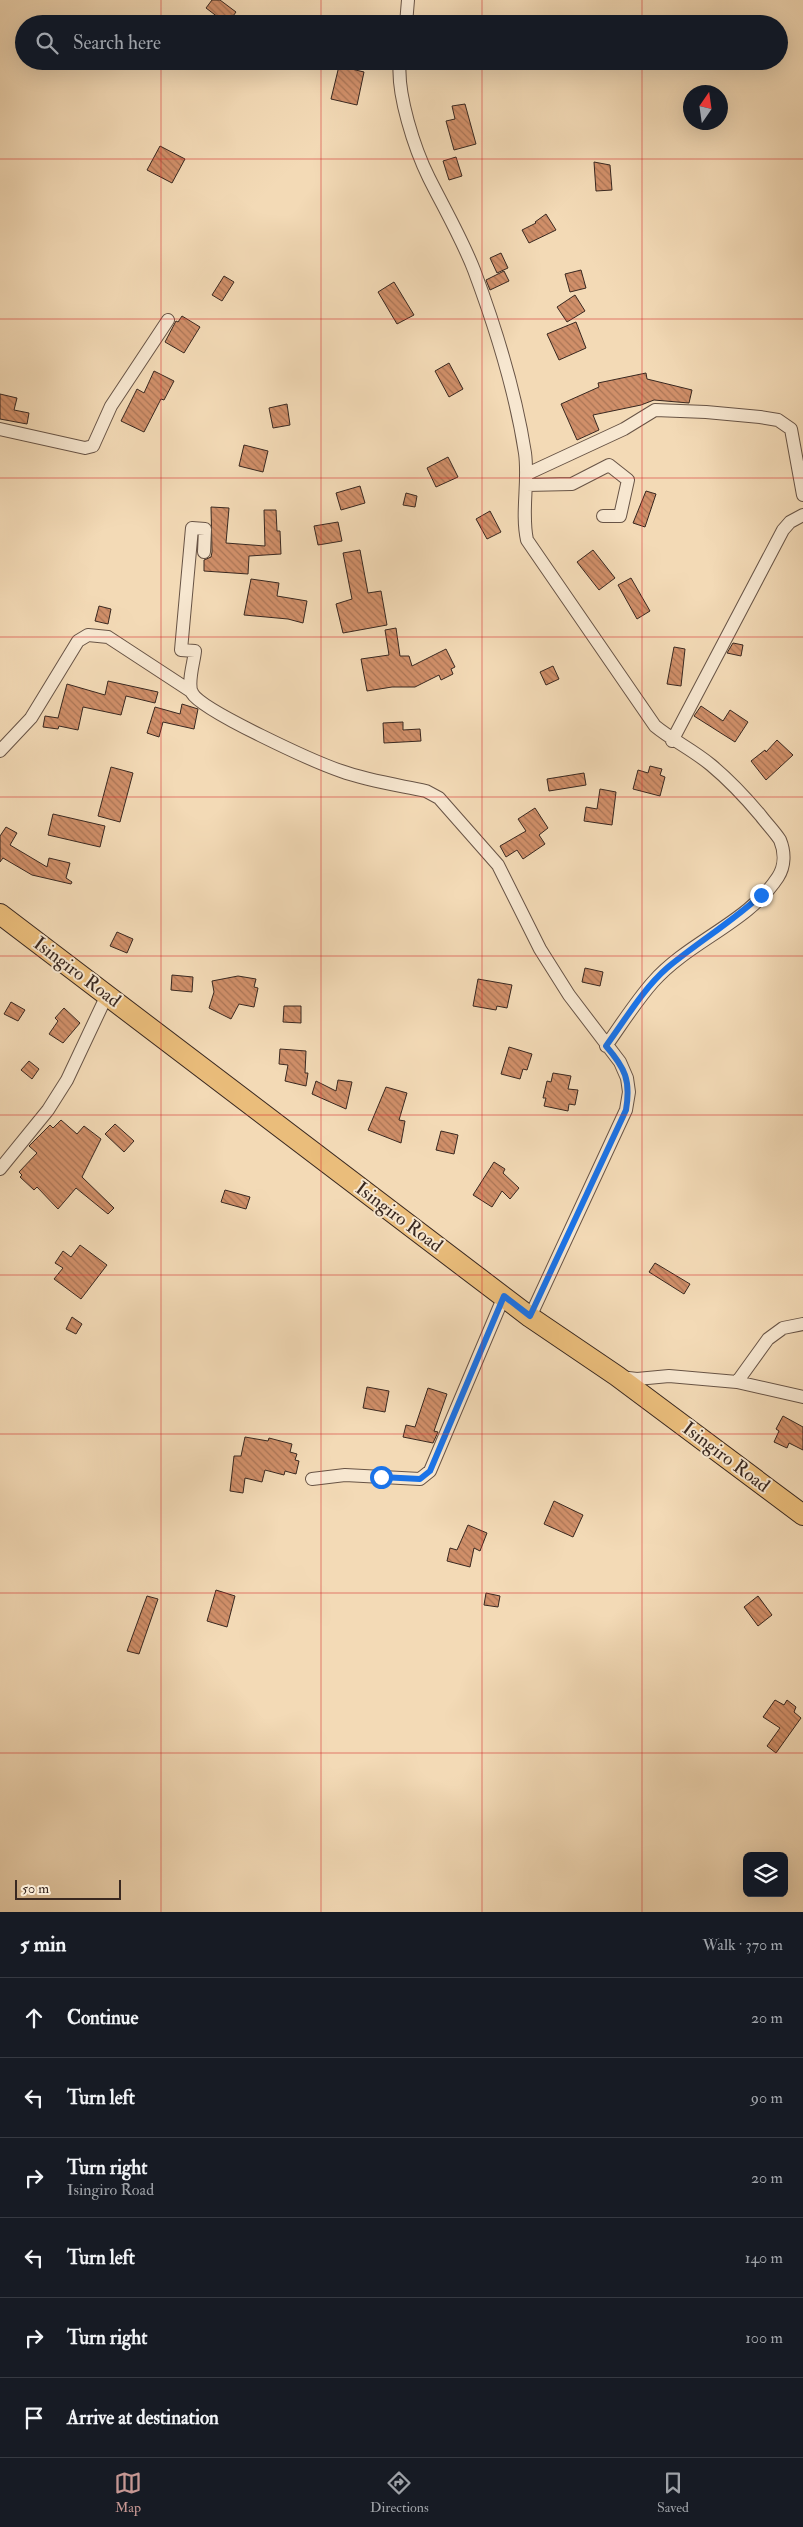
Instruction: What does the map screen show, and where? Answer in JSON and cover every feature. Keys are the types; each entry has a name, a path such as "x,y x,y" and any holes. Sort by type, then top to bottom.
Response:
{"main road":[{"name":"Isingiro Road","path":"0,914 530,1316 617,1376 803,1515"}],"street":[{"path":"407,15 408,0"},
{"path":"400,70 400,83 418,154 473,269 490,317 514,400 525,453 524,527 527,540 655,726 672,741 710,764 746,798 779,839 784,851 783,864 778,876 738,916 668,968 653,982 606,1046"},
{"path":"0,429 86,448 93,446 112,406 168,320"},
{"path":"526,479 634,424 656,410 706,412 778,420 791,429 803,495"},
{"path":"526,479 572,484 609,465 628,480 620,516 603,516"},
{"path":"672,741 783,530 790,522 803,515"},
{"path":"192,692 191,682 195,651 181,650 192,528 205,529 204,552"},
{"path":"0,751 30,718 78,641 88,635 108,637 192,692 198,700 222,714 339,771 426,791 439,798 498,865 540,949 606,1046 620,1062 627,1078 629,1092 626,1110 530,1316"},
{"path":"0,1169 48,1110 67,1080 107,995"},
{"path":"312,1479 345,1475 420,1479 426,1476 430,1471 504,1296"},
{"path":"737,1382 768,1339 783,1328 803,1324"},
{"path":"617,1376 637,1378 670,1376 737,1382 803,1397"}],"building":[{"path":"212,0 220,0 236,12 234,15 215,15 206,8"},
{"path":"338,70 364,72 357,105 331,99"},
{"path":"465,104 476,144 454,150 446,121 455,119 452,106"},
{"path":"160,146 185,159 172,183 147,170"},
{"path":"456,157 462,176 449,180 443,161"},
{"path":"594,162 610,165 612,190 596,191"},
{"path":"546,214 556,230 529,243 522,230 536,223"},
{"path":"501,253 508,268 497,273 490,258"},
{"path":"581,270 586,288 570,292 565,274"},
{"path":"504,271 509,281 490,290 486,280"},
{"path":"224,276 234,282 222,301 212,295"},
{"path":"394,282 414,315 397,324 378,292"},
{"path":"575,295 585,311 567,322 557,307"},
{"path":"182,316 200,327 184,353 165,342 176,321 178,322"},
{"path":"576,322 586,348 559,360 547,334"},
{"path":"449,363 463,389 449,397 435,371"},
{"path":"154,371 174,381 164,400 161,399 144,432 121,421 137,389 144,393"},
{"path":"646,373 647,379 692,390 689,403 654,400 641,405 593,415 599,430 577,440 561,404 599,387 598,383"},
{"path":"0,394 17,398 14,410 29,413 27,424 0,419"},
{"path":"287,404 290,425 273,428 269,408"},
{"path":"244,445 268,451 263,472 239,466"},
{"path":"448,457 458,477 436,487 427,468"},
{"path":"360,486 365,503 341,510 336,493"},
{"path":"646,491 656,494 645,527 633,523"},
{"path":"406,493 417,496 415,507 403,505"},
{"path":"211,507 229,508 226,543 265,546 264,510 276,510 277,531 280,531 281,554 249,556 248,574 204,571 204,560 211,557 212,552"},
{"path":"490,511 501,532 487,539 476,519"},
{"path":"338,522 342,541 318,545 314,526"},
{"path":"360,550 368,593 381,591 387,625 343,633 336,604 352,599 343,553"},
{"path":"593,550 615,578 599,590 577,562"},
{"path":"631,578 650,611 637,619 618,585"},
{"path":"251,579 279,583 277,596 307,601 303,623 288,619 244,615"},
{"path":"99,606 111,609 108,624 95,621"},
{"path":"396,628 400,656 409,656 412,666 446,649 455,667 451,669 453,674 441,680 439,675 415,687 392,687 367,691 361,659 389,655 385,630"},
{"path":"733,643 743,645 741,656 727,653"},
{"path":"674,647 685,649 681,686 667,684"},
{"path":"553,666 559,679 546,685 540,672"},
{"path":"108,681 158,692 155,703 126,696 121,715 83,707 78,730 59,726 58,729 43,727 45,716 58,718 67,684 105,695"},
{"path":"182,704 198,709 194,729 163,722 159,737 147,733 155,707 180,714"},
{"path":"701,706 723,721 730,710 748,722 735,742 694,716"},
{"path":"403,722 403,730 420,729 421,741 384,743 383,723"},
{"path":"777,740 793,755 766,780 751,761 765,750 766,752"},
{"path":"650,766 662,769 660,775 665,777 660,796 633,789 638,770 648,773"},
{"path":"111,767 133,773 120,822 98,816"},
{"path":"584,773 586,785 549,791 547,779"},
{"path":"600,789 616,792 612,825 584,821 586,807 597,809"},
{"path":"535,808 548,828 539,835 545,844 523,859 517,850 506,857 500,846 526,831 518,819"},
{"path":"53,814 105,826 100,847 48,835"},
{"path":"6,827 17,833 10,845 47,867 49,858 70,863 66,878 72,882 71,884 32,875 3,858 0,862 0,836"},
{"path":"117,932 133,939 127,953 110,946"},
{"path":"585,968 603,972 600,986 582,982"},
{"path":"172,975 193,977 192,992 171,990"},
{"path":"238,976 256,979 254,987 258,988 254,1007 239,1004 231,1019 209,1008 214,992 212,981"},
{"path":"478,979 512,985 507,1008 497,1006 496,1010 473,1006"},
{"path":"11,1002 25,1010 18,1021 4,1014"},
{"path":"284,1006 301,1006 301,1023 283,1022"},
{"path":"64,1008 80,1023 63,1043 49,1034 58,1021 55,1018"},
{"path":"509,1047 532,1054 527,1070 523,1069 520,1079 501,1074"},
{"path":"280,1049 306,1051 305,1073 308,1073 306,1086 285,1081 288,1065 279,1064"},
{"path":"29,1061 39,1069 32,1079 21,1070"},
{"path":"553,1073 571,1076 568,1089 578,1090 575,1105 569,1104 568,1111 544,1106 546,1098 543,1098 547,1081 551,1082"},
{"path":"338,1080 352,1082 346,1109 312,1094 316,1081 336,1091"},
{"path":"386,1087 407,1093 399,1120 405,1121 401,1143 368,1130"},
{"path":"61,1120 77,1134 84,1126 101,1139 82,1177 114,1208 108,1214 76,1188 58,1209 37,1187 34,1190 20,1177 22,1175 19,1172 37,1153 29,1146 50,1125 53,1128"},
{"path":"115,1124 134,1141 124,1152 105,1134"},
{"path":"441,1131 458,1135 454,1154 436,1150"},
{"path":"494,1162 505,1169 503,1173 519,1188 510,1199 502,1191 492,1207 473,1195"},
{"path":"225,1190 250,1197 246,1209 221,1202"},
{"path":"80,1245 107,1265 81,1299 54,1279 63,1268 55,1263 63,1251 71,1257"},
{"path":"655,1263 690,1284 684,1294 649,1272"},
{"path":"72,1317 82,1324 76,1334 66,1329"},
{"path":"367,1387 389,1391 385,1412 363,1408"},
{"path":"428,1388 447,1394 434,1431 438,1432 433,1443 403,1437 406,1425 415,1427"},
{"path":"783,1416 803,1427 803,1450 789,1443 787,1448 774,1442 779,1431 776,1429"},
{"path":"245,1437 268,1441 269,1438 292,1444 290,1452 297,1454 295,1460 299,1461 296,1474 285,1471 284,1475 265,1470 262,1482 245,1478 243,1493 230,1491 234,1456 241,1456"},
{"path":"554,1501 583,1515 573,1537 544,1524"},
{"path":"468,1525 487,1533 480,1551 474,1548 470,1567 447,1561 450,1548 457,1550"},
{"path":"216,1590 235,1596 227,1627 207,1621"},
{"path":"486,1593 500,1596 498,1607 484,1605"},
{"path":"147,1596 158,1599 139,1654 127,1651"},
{"path":"758,1596 772,1615 758,1626 744,1607"},
{"path":"775,1700 784,1705 787,1700 796,1707 794,1712 801,1718 776,1753 767,1746 780,1728 763,1717"}],"route":[{"path":"381,1477 420,1479 430,1471 504,1296 530,1316 626,1110 629,1092 627,1078 620,1062 606,1046 653,982 668,968 738,916 761,895"}]}
